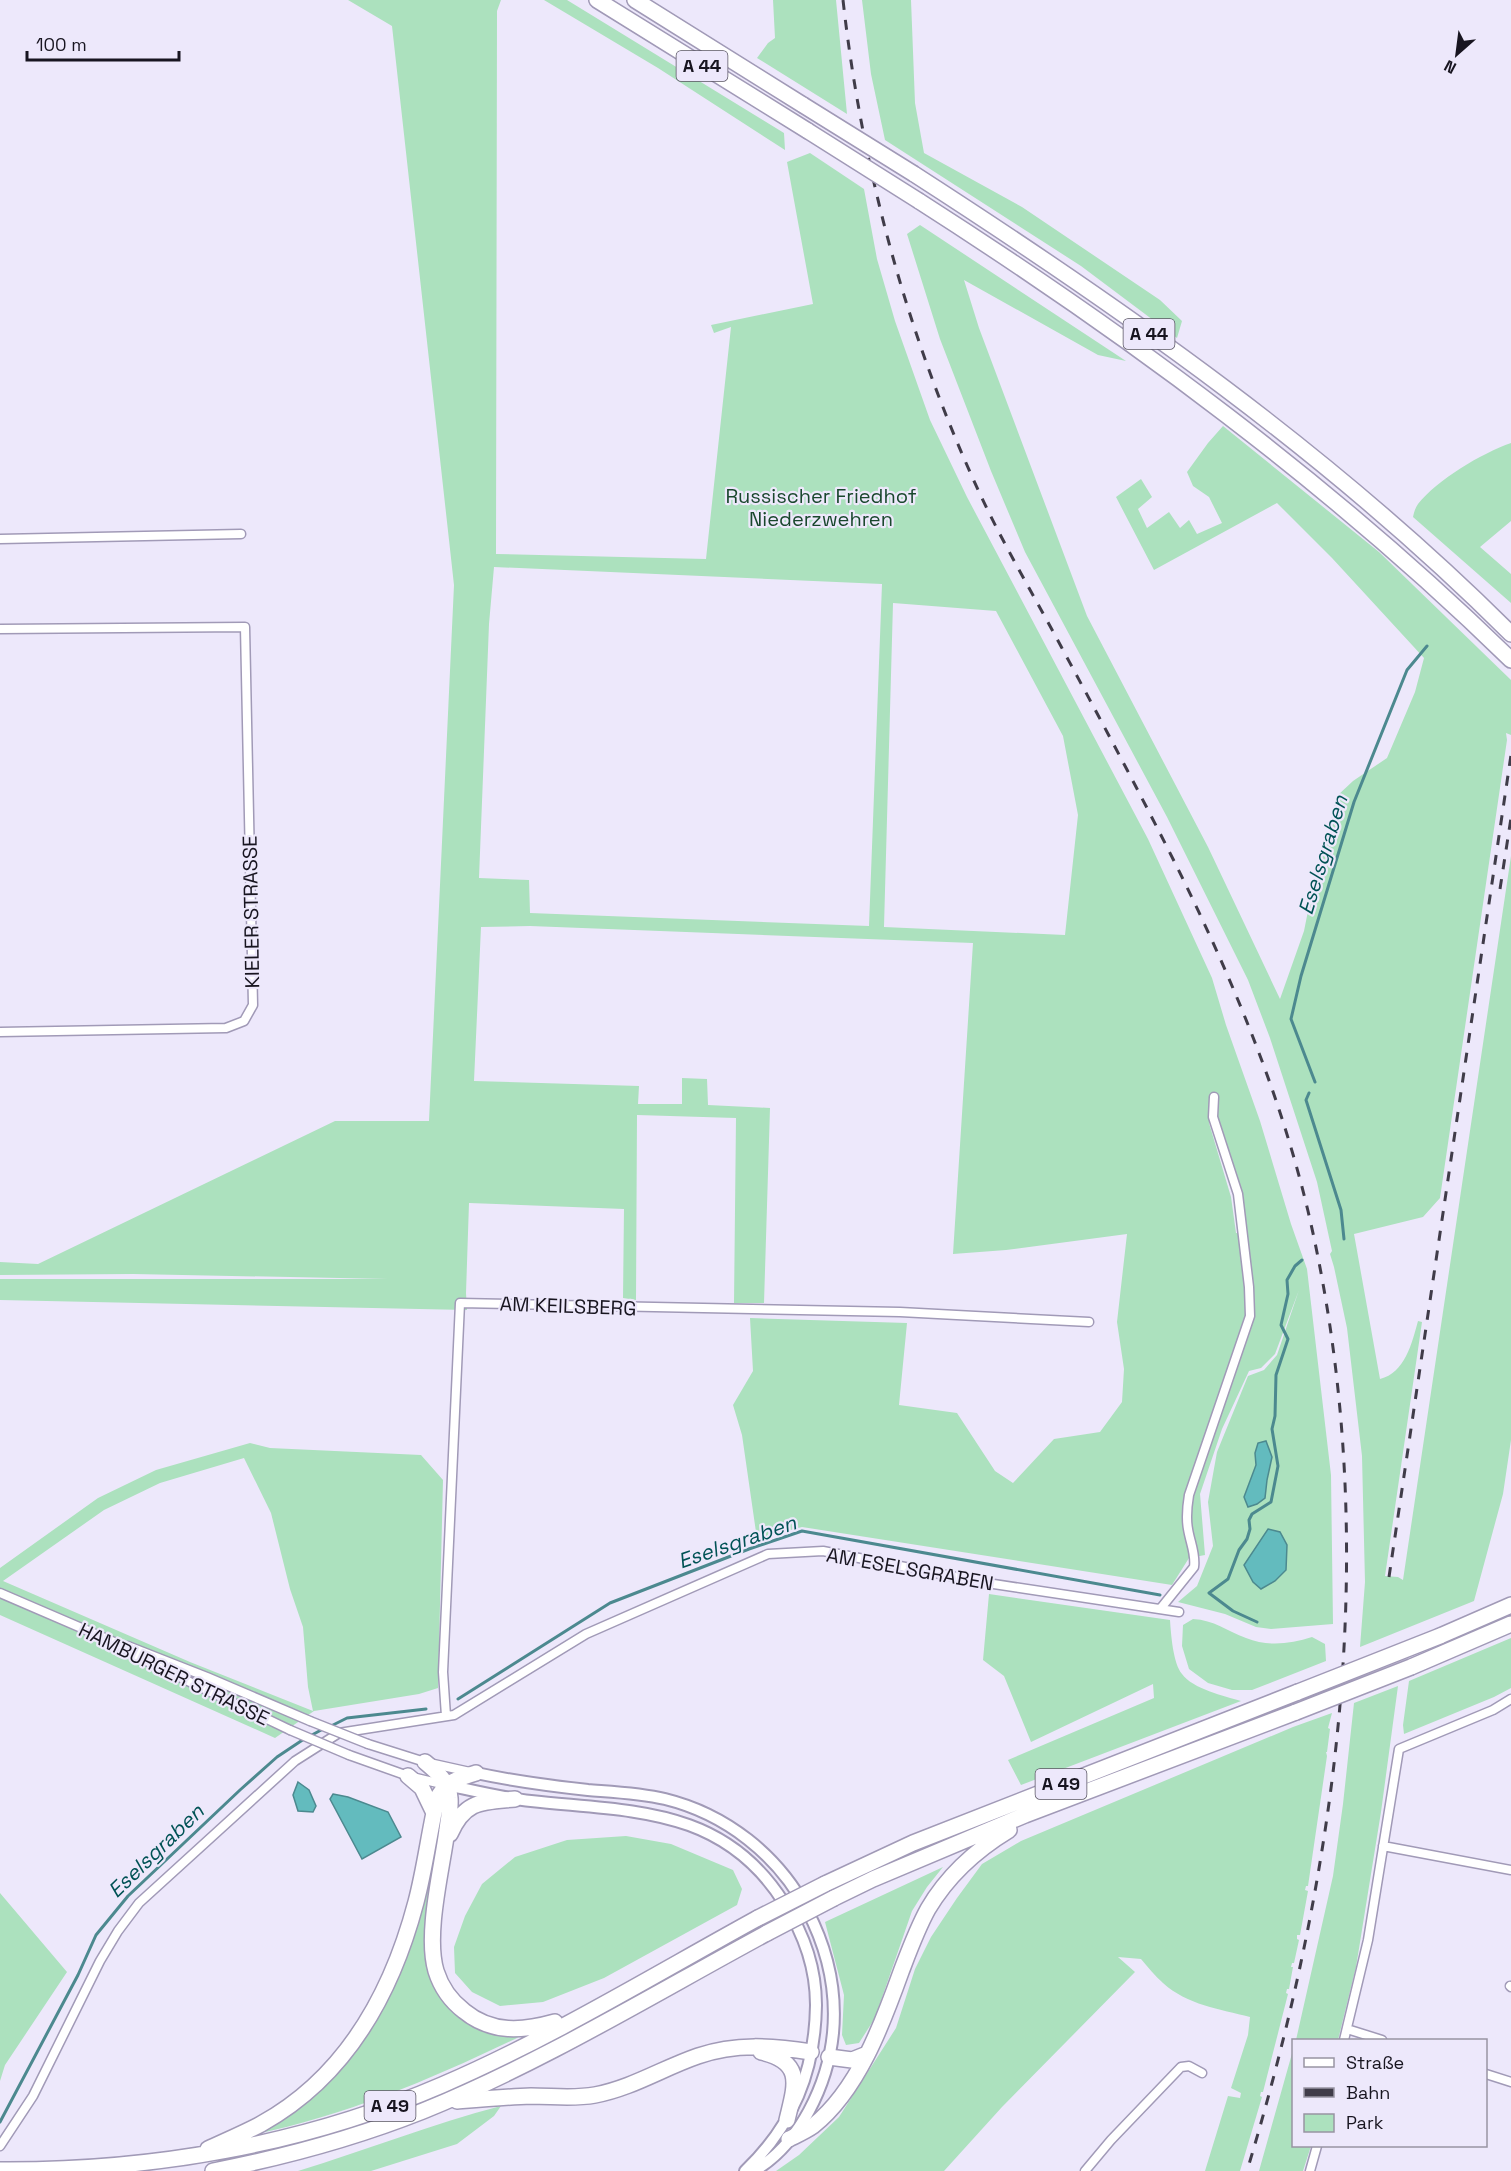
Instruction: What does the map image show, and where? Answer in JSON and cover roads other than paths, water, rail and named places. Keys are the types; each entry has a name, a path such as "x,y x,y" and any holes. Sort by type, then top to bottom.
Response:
{"highway":[{"name":"A 44","path":"597,0 919,201 1055,290 1221,409 1360,522 1511,660"},
{"name":"A 44","path":"635,0 987,221 1235,394 1373,506 1511,632"},
{"path":"1480,630 1511,668"},
{"name":"A 49","path":"0,2170 153,2165 278,2140 386,2108 493,2062 758,1918 825,1884 934,1835 1440,1636 1511,1605"},
{"name":"A 49","path":"213,2171 267,2160 337,2141 442,2103 562,2046 767,1933 873,1879 1107,1783 1440,1655 1511,1624"},
{"path":"425,1762 443,1778 451,1800 434,1920 433,1951 436,1971 449,1997 469,2016 503,2029 533,2028 581,2015"},
{"path":"186,2159 261,2124 298,2100 335,2066 360,2034 384,1991 405,1939 423,1874 437,1799 447,1785 454,1780 476,1773"},
{"path":"408,1776 422,1788 434,1813"},
{"path":"445,1848 457,1820 468,1808 481,1802 515,1799"},
{"path":"789,2139 813,2126 827,2112 855,2075 882,2023 920,1925 944,1885 981,1849 1050,1807"},
{"path":"442,2103 511,2097 564,2098 594,2095 629,2085 696,2057 738,2047 767,2046 811,2052"},
{"path":"738,2047 774,2055 790,2067 795,2084 787,2120"},
{"path":"829,2056 852,2060 867,2054"}],"main road":[{"path":"476,1773 556,1786 664,1799 713,1817 743,1836 771,1859 794,1887 819,1937 828,1965 833,1993 834,2023 829,2056 817,2094 789,2139 774,2156 754,2171"},
{"path":"447,1785 515,1799 626,1810 666,1817 703,1831 746,1858 780,1897 796,1925 808,1954 816,1996 815,2025 802,2089 787,2120 768,2146 745,2171"},
{"path":"811,2052 829,2056"}],"street":[{"path":"0,539 241,534"},
{"name":"KIELER STRASSE","path":"0,629 245,627 253,1005 244,1021 226,1028 0,1032"},
{"path":"1161,1608 1194,1568 1195,1560 1187,1528 1189,1496 1250,1316 1248,1277 1238,1194 1213,1117 1214,1097"},
{"name":"AM KEILSBERG","path":"446,1716 443,1672 460,1303 900,1312 1089,1322"},
{"name":"AM ESELSGRABEN","path":"0,2146 33,2096 112,1941 139,1903 295,1761 339,1733 454,1714 586,1634 768,1554 823,1551 987,1583 1179,1612"},
{"name":"HAMBURGER STRASSE","path":"0,1593 114,1642 142,1659 290,1730 349,1755 408,1776 447,1785"},
{"path":"114,1642 207,1677 368,1744 425,1762 476,1773"},
{"path":"1344,2039 1368,1940 1399,1749 1492,1710 1511,1699"},
{"path":"1383,1846 1511,1870"},
{"path":"1347,2029 1379,2039"},
{"path":"1085,2171 1180,2067 1189,2066 1202,2073"},
{"path":"1487,2075 1511,2082"},
{"path":"1310,2171 1316,2147"}],"waterway":[{"name":"Eselsgraben","path":"1315,1082 1291,1019 1301,976 1354,802 1407,670 1427,646"},
{"name":"Eselsgraben","path":"1309,1093 1306,1100 1341,1210 1344,1239"},
{"name":"Eselsgraben","path":"1257,1622 1233,1611 1209,1593 1228,1579 1239,1550 1247,1539 1252,1514 1271,1502 1278,1466 1272,1429 1275,1416 1276,1375 1288,1339 1281,1325 1288,1294 1287,1280 1295,1266 1302,1260"},
{"name":"Eselsgraben","path":"458,1699 610,1603 802,1531 1160,1595"},
{"name":"Eselsgraben","path":"329,1727 347,1718 426,1709"},
{"name":"Eselsgraben","path":"310,1736 323,1729"},
{"name":"Eselsgraben","path":"0,2122 78,1975 96,1935 128,1896 240,1790 277,1757 304,1739"}],"railway":[{"path":"843,0 851,64 876,190 910,314 931,375 954,435 988,511 1154,821 1230,981 1266,1071 1296,1164 1308,1211 1331,1332 1343,1453 1346,1574 1341,1694 1327,1815 1307,1935 1280,2053 1247,2171"},
{"path":"1389,1577 1511,755"},
{"path":"1500,889 1511,818"}],"park label":[{"name":"Russischer Friedhof Niederzwehren","path":"821,508"}]}
